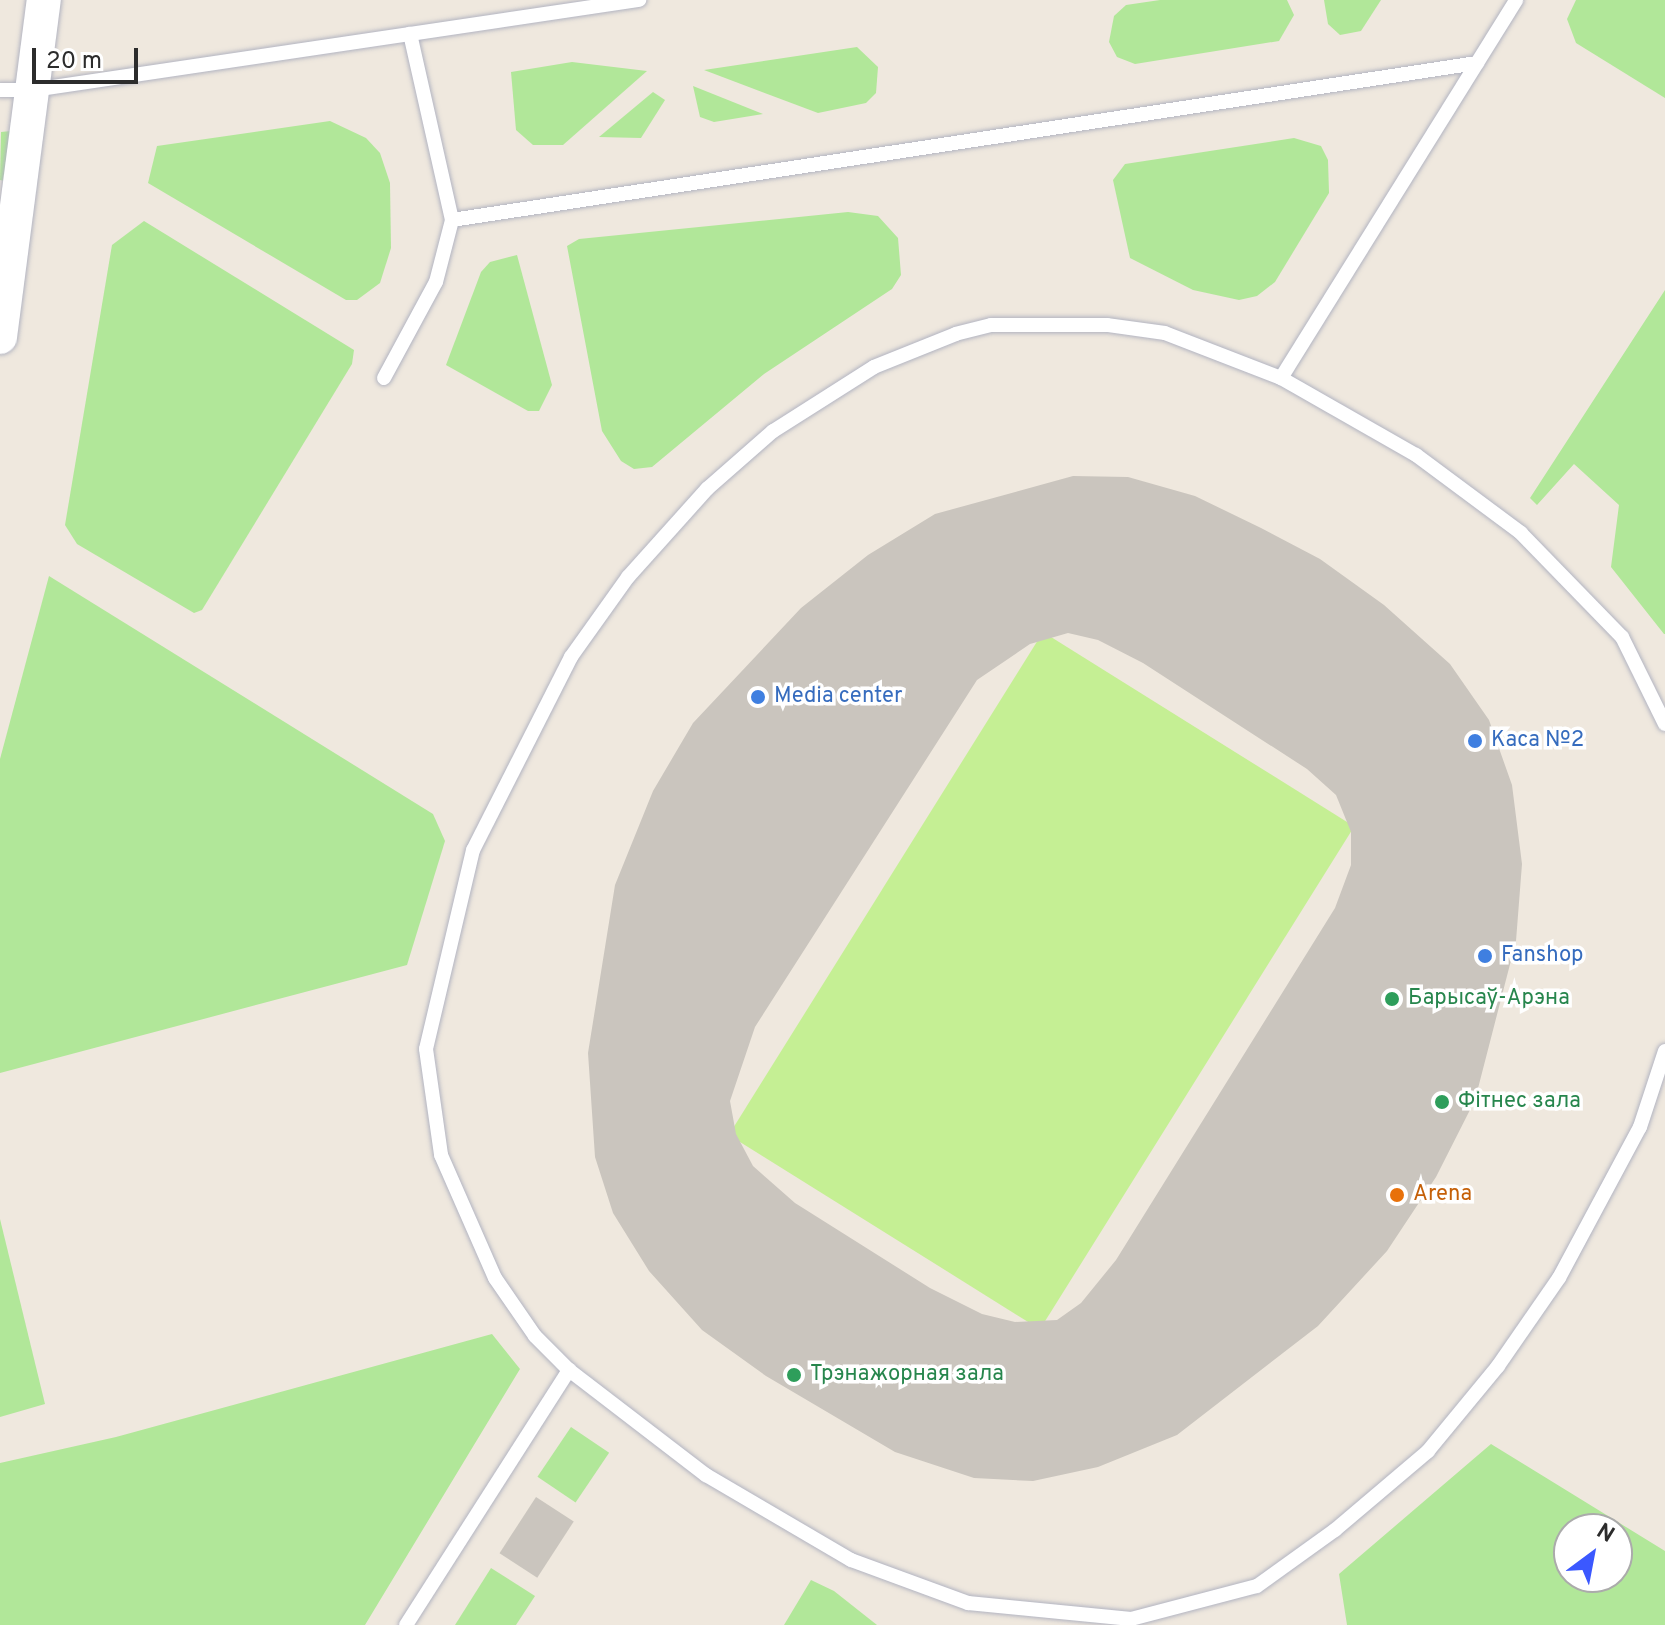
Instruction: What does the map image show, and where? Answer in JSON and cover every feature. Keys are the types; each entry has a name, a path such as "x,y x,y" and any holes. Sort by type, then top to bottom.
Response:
{"street":[{"path":"0,337 17,90 44,0"}],"lane":[{"path":"17,90 639,0"},
{"path":"1281,378 1516,0"},
{"path":"384,378 436,282 452,220 410,34"},
{"path":"452,220 1477,63"},
{"path":"1665,724 1622,637 1521,533 1416,455 1281,378 1165,333 1107,325 991,325 956,334 874,367 773,431 672,527 579,645 517,754 473,850 426,1049 441,1155 495,1278 535,1336 569,1370 706,1475 851,1560 968,1603 1131,1619 1257,1586 1335,1530 1428,1451 1498,1366 1559,1278 1609,1190 1640,1127 1665,1051"},
{"path":"406,1625 569,1370"}],"green space":[{"path":"1160,0 1287,0 1294,15 1279,41 1135,64 1117,57 1109,42 1114,16 1126,5"},
{"path":"1324,0 1381,0 1361,31 1340,35 1328,24"},
{"path":"1576,0 1665,0 1665,98 1576,43 1567,19"},
{"path":"857,47 878,67 876,93 866,103 818,113 704,70"},
{"path":"572,62 647,71 563,145 533,145 516,130 511,72"},
{"path":"693,86 763,114 714,122 700,117"},
{"path":"653,92 665,100 641,138 599,137"},
{"path":"330,121 366,138 380,153 390,183 391,248 380,283 357,300 346,300 148,183 157,146"},
{"path":"11,131 5,181 0,180 1,132"},
{"path":"1294,138 1321,146 1328,160 1329,193 1275,282 1257,296 1239,300 1193,290 1130,258 1113,180 1125,164"},
{"path":"848,212 878,216 898,238 901,275 892,289 764,374 652,467 634,469 621,461 602,431 567,246 579,239"},
{"path":"144,221 354,350 352,364 202,610 194,613 77,544 65,525 112,245"},
{"path":"517,255 552,385 539,411 528,411 446,365 481,272 490,262"},
{"path":"1665,290 1664,634 1611,567 1619,505 1574,464 1537,505 1530,498"},
{"path":"49,576 433,814 445,841 407,965 0,1073 0,759"},
{"path":"1043,632 1354,826 1040,1329 729,1135"},
{"path":"0,1219 45,1404 0,1417"},
{"path":"492,1334 520,1369 365,1625 0,1625 0,1463 116,1437"},
{"path":"571,1427 609,1453 576,1502 537,1477"},
{"path":"1491,1444 1603,1513 1553,1513 1553,1593 1633,1593 1633,1531 1665,1551 1665,1625 1347,1625 1339,1574"},
{"path":"491,1568 535,1596 516,1625 455,1625"},
{"path":"811,1580 834,1591 877,1625 784,1625"}],"building":[{"name":"Барысаў-Арэна","path":"1073,476 1128,477 1195,496 1320,559 1384,605 1450,664 1489,720 1512,785 1522,864 1516,941 1475,1100 1436,1177 1387,1251 1318,1326 1177,1435 1098,1467 1033,1481 974,1478 895,1452 766,1376 702,1330 649,1271 613,1213 595,1157 588,1053 615,885 653,791 693,723 801,608 868,555 935,514","holes":["1068,633 1098,640 1143,663 1307,769 1336,795 1351,832 1351,865 1335,908 1116,1260 1081,1303 1057,1320 1015,1322 982,1314 930,1288 795,1203 753,1166 736,1134 730,1101 755,1027 977,680 1030,644"]},
{"path":"536,1497 574,1522 537,1578 500,1553"}],"place":[{"name":"Media center","path":"758,697"},
{"name":"Каса №2","path":"1475,741"},
{"name":"Fanshop","path":"1485,956"},
{"name":"Барысаў-Арэна","path":"1392,999"},
{"name":"Фітнес зала","path":"1442,1102"},
{"name":"Arena","path":"1397,1195"},
{"name":"Трэнажорная зала","path":"794,1375"}]}
